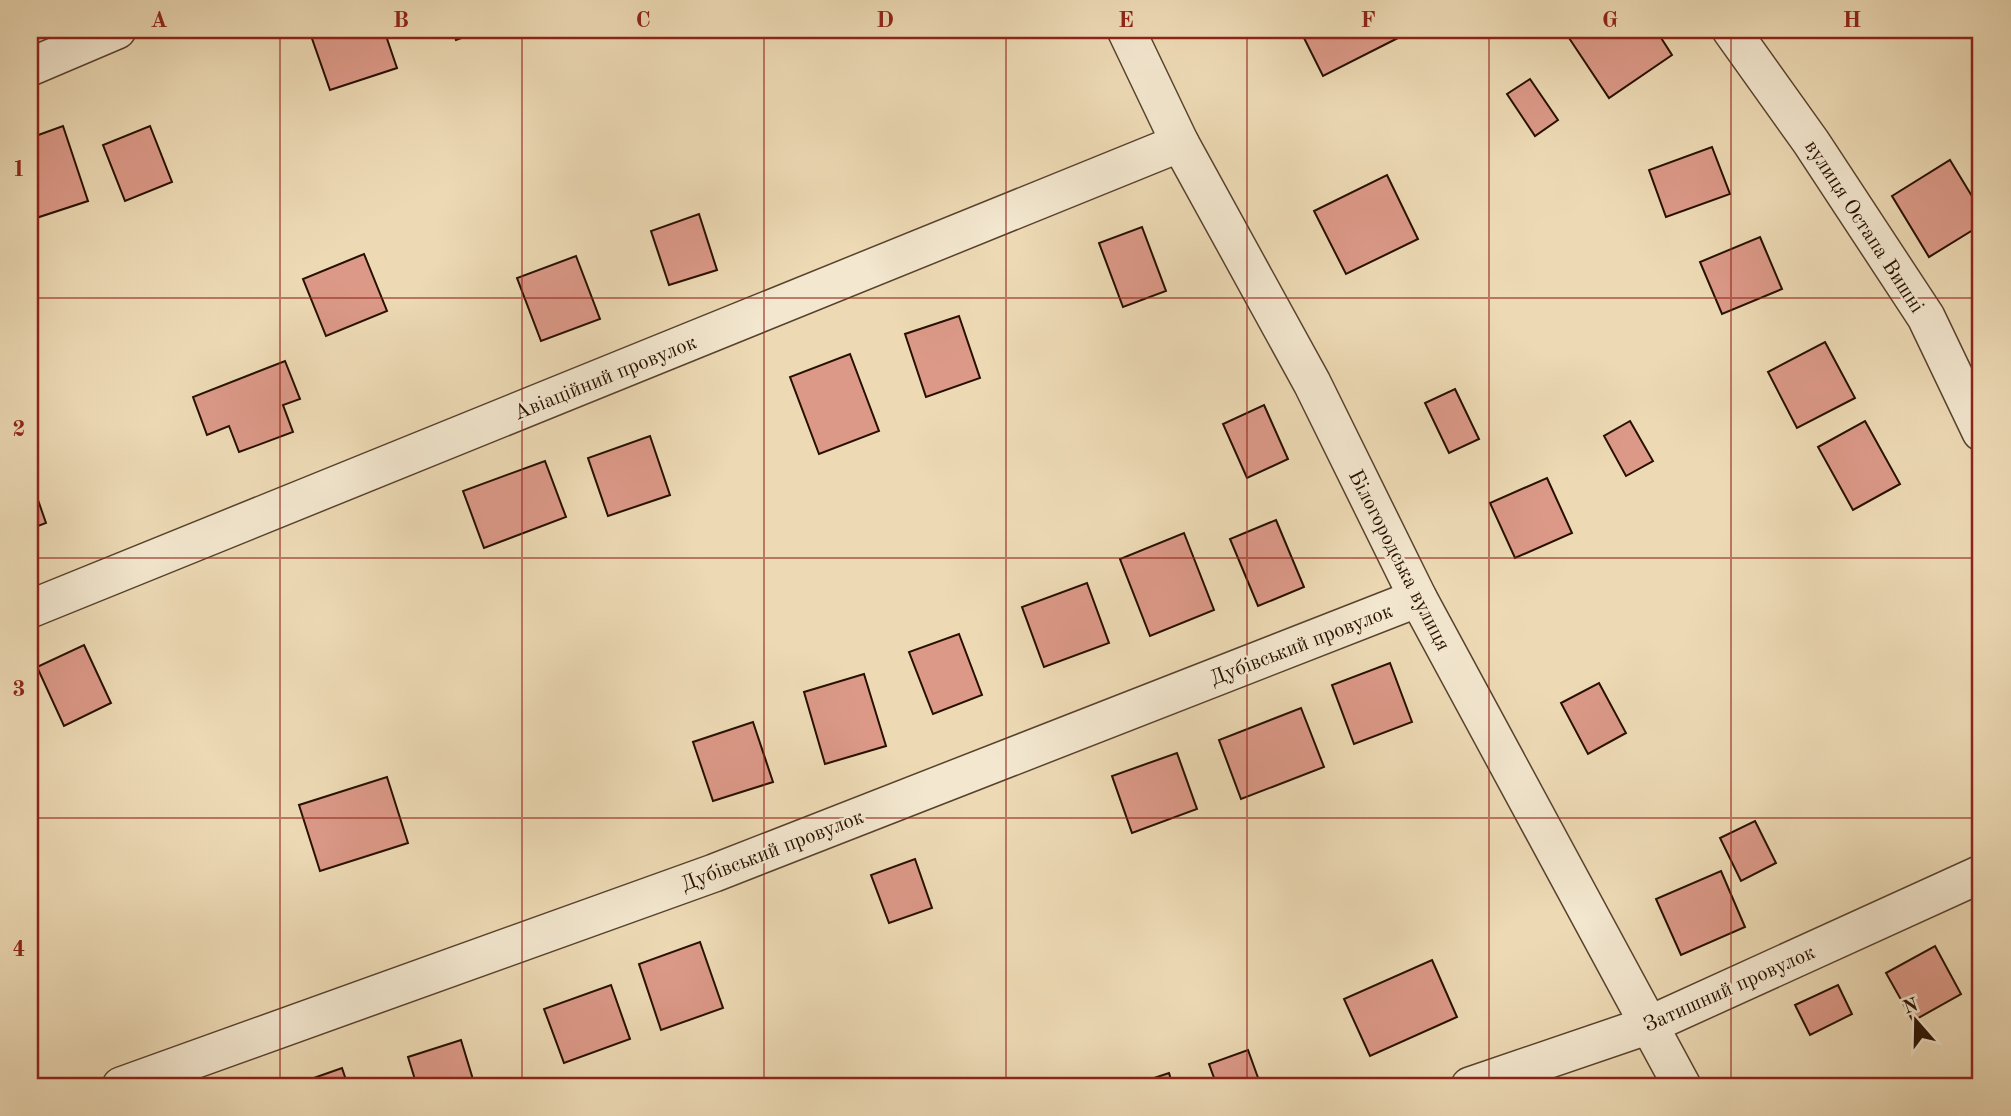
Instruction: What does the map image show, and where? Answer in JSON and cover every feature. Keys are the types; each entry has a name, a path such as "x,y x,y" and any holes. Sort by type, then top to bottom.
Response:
{"street":[{"path":"30,66 117,30"},
{"name":"Білогородська вулиця","path":"1126,30 1180,143 1312,383 1418,598 1682,1086"},
{"name":"вулиця Остапа Вишні","path":"1731,30 1811,142 1926,317 1981,432"},
{"name":"Авіаційний провулок","path":"30,609 1180,143"},
{"name":"Дубівський провулок","path":"121,1086 714,873 1418,598"},
{"name":"Затишний провулок","path":"1470,1086 1649,1025 1981,874"}],"building":[{"path":"309,30 384,30 397,68 330,90"},
{"path":"453,30 484,30 456,40"},
{"path":"1300,30 1394,30 1398,38 1323,76"},
{"path":"1656,30 1672,55 1609,98 1565,32"},
{"path":"1530,79 1558,120 1535,136 1507,94"},
{"path":"63,126 88,201 30,220 30,138"},
{"path":"150,126 172,182 125,201 103,145"},
{"path":"1712,147 1730,194 1666,217 1649,170"},
{"path":"1950,160 1981,211 1981,225 1929,257 1892,196"},
{"path":"1387,175 1418,239 1346,274 1314,211"},
{"path":"699,214 717,270 669,285 651,231"},
{"path":"1142,227 1166,291 1123,307 1099,243"},
{"path":"1760,237 1782,289 1722,314 1700,262"},
{"path":"364,254 387,311 326,336 303,279"},
{"path":"576,256 600,319 541,341 517,278"},
{"path":"959,316 980,378 926,397 905,334"},
{"path":"1825,342 1855,398 1797,428 1768,372"},
{"path":"850,354 879,431 819,454 790,377"},
{"path":"285,361 300,399 283,405 293,432 239,452 229,426 207,435 193,397"},
{"path":"1455,389 1479,439 1449,453 1425,403"},
{"path":"1264,405 1288,459 1247,478 1223,424"},
{"path":"1630,421 1653,461 1626,476 1604,436"},
{"path":"1865,421 1900,484 1853,510 1818,447"},
{"path":"650,436 670,495 608,516 588,458"},
{"path":"545,461 566,517 484,548 463,491"},
{"path":"30,477 46,523 30,529"},
{"path":"1547,478 1572,533 1515,558 1490,503"},
{"path":"1276,520 1304,587 1258,606 1230,539"},
{"path":"1184,533 1214,610 1150,636 1120,559"},
{"path":"1087,583 1109,643 1044,667 1022,607"},
{"path":"959,634 982,695 933,714 909,652"},
{"path":"84,645 111,703 64,726 37,667"},
{"path":"1390,663 1412,722 1354,744 1332,685"},
{"path":"864,674 886,746 825,764 804,692"},
{"path":"1599,683 1626,733 1588,754 1561,703"},
{"path":"1301,708 1324,767 1241,799 1219,740"},
{"path":"753,722 773,782 713,801 693,742"},
{"path":"1177,753 1197,809 1132,833 1112,776"},
{"path":"387,777 408,843 320,871 299,805"},
{"path":"1755,821 1776,863 1741,881 1720,838"},
{"path":"915,859 932,908 889,923 871,875"},
{"path":"1721,871 1745,927 1681,955 1656,899"},
{"path":"700,942 723,1008 661,1030 639,964"},
{"path":"1935,946 1961,994 1913,1021 1886,973"},
{"path":"1432,960 1457,1017 1370,1056 1344,999"},
{"path":"611,985 630,1039 564,1063 544,1009"},
{"path":"1838,985 1852,1014 1810,1035 1795,1005"},
{"path":"461,1040 475,1086 417,1086 408,1057"},
{"path":"1248,1050 1261,1086 1217,1086 1209,1064"},
{"path":"342,1068 348,1086 291,1086"},
{"path":"1169,1073 1173,1086 1131,1086 1148,1080"}]}
